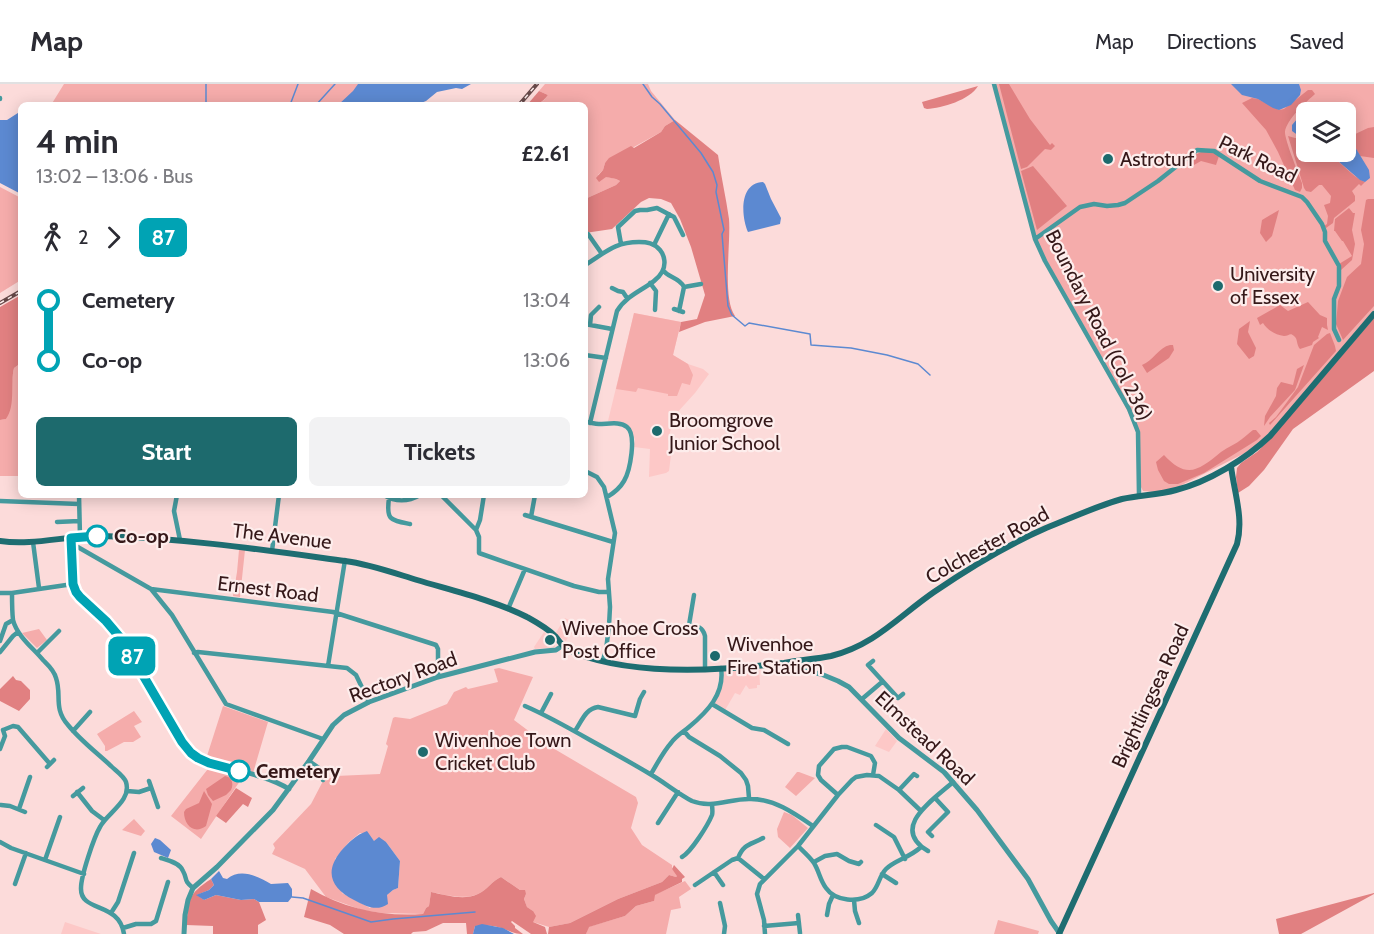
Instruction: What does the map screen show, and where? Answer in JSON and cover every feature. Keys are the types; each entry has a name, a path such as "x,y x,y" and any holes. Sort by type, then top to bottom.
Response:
{"main road":[{"name":"Colchester Road","path":"562,646 573,652 603,660 650,668 705,669 751,667 825,657 862,645 933,593 983,561 1024,539 1122,499 1180,489 1231,466 1270,436 1374,314"},
{"name":"Brightlingsea Road","path":"1060,934 1237,544 1240,516 1231,466"},
{"name":"The Avenue","path":"0,541 18,543 113,536 180,540 345,561 387,571 508,609 544,628 562,646"}],"street":[{"name":"Boundary Road (Col 236)","path":"994,84 1035,239 1045,261 1129,410 1138,432 1139,495"},
{"name":"Park Road","path":"1035,239 1080,207 1125,203 1158,181 1197,150 1214,151 1260,182 1302,197 1312,208 1325,232 1325,241 1339,266 1339,286 1334,299 1334,329 1339,340"},
{"path":"621,244 618,227 634,211 640,210 655,208 669,214 674,217 683,235"},
{"path":"654,245 669,214"},
{"path":"588,234 602,254"},
{"path":"588,263 621,244 639,242 658,248 663,255 664,265 660,275 627,298 617,310 588,422 623,425 628,428 633,437 627,477 619,489 608,497"},
{"path":"663,270 680,281 684,287 679,311"},
{"path":"650,283 656,291 655,310"},
{"path":"684,287 701,284"},
{"path":"612,288 623,292 627,298"},
{"path":"588,322 599,307"},
{"path":"588,324 612,329"},
{"path":"588,355 606,358"},
{"path":"588,472 602,483 608,497 614,529 608,579 609,626 603,660"},
{"path":"79,498 80,537"},
{"path":"176,498 174,511 180,540"},
{"path":"272,551 279,498"},
{"path":"386,498 389,517 406,525"},
{"path":"389,498 408,500 413,498"},
{"path":"444,498 476,530 479,537 479,553 584,589 608,592"},
{"path":"476,530 484,498"},
{"path":"534,498 528,516 613,542"},
{"path":"0,501 79,504"},
{"path":"57,522 79,520"},
{"path":"71,538 73,584 80,597 106,621 123,641 182,742 194,756 289,789"},
{"path":"33,542 39,588"},
{"name":"Ernest Road","path":"71,546 76,546 151,589 337,613 435,644 438,649 438,677"},
{"path":"328,666 345,561"},
{"path":"508,609 525,569"},
{"path":"0,593 73,584"},
{"path":"151,589 172,615 226,704 323,739"},
{"path":"162,602 165,591"},
{"path":"12,593 13,620 18,632 56,676 60,713 73,731 126,782 127,791 121,802 104,820 98,832 81,888 85,900 111,913 117,918 124,931 136,924 151,924 156,921 165,885"},
{"path":"694,595 689,625 704,630 705,669"},
{"path":"0,641 6,624 13,620"},
{"path":"37,653 59,631"},
{"path":"1,650 18,632"},
{"name":"Rectory Road","path":"193,888 273,810 333,725 344,715 369,702 438,677 535,652 556,650 562,646"},
{"path":"194,653 347,668 353,671 358,678 369,702"},
{"name":"Elmstead Road","path":"781,663 784,667 815,672 849,687 899,738 936,765 982,817 1028,879 1060,934"},
{"path":"863,670 870,663 882,682 898,697"},
{"path":"651,774 672,742 700,718 712,704 722,685 721,668"},
{"path":"862,699 882,682"},
{"path":"575,731 586,713 593,708 598,707 635,716 644,692"},
{"path":"541,713 551,694"},
{"path":"712,704 753,728 764,730 785,744"},
{"path":"525,706 575,731 698,802 712,804 749,798 766,801 784,808 813,826"},
{"path":"73,731 89,711"},
{"path":"0,749 4,736 2,727 18,727 50,764"},
{"path":"684,731 689,737 720,756 741,773 746,780 749,798"},
{"path":"838,795 821,780 818,771 819,766 834,749 847,747 871,756 875,763 873,775"},
{"path":"309,761 319,768 325,777"},
{"path":"899,790 914,774 917,776"},
{"path":"765,934 757,894 760,884 798,846 848,783 856,777 873,775 885,779 921,811"},
{"path":"19,809 28,790 30,777"},
{"path":"149,781 155,805"},
{"path":"928,851 915,841 911,832 914,818 953,782"},
{"path":"83,788 75,794 104,820"},
{"path":"127,791 139,792 151,788"},
{"path":"658,823 678,792"},
{"path":"932,836 928,832 948,812 935,798"},
{"path":"682,856 696,843 712,815 712,804"},
{"path":"0,811 0,805 25,812"},
{"path":"45,860 59,819"},
{"path":"876,825 894,837 905,859"},
{"path":"695,885 738,858 744,847 763,838"},
{"path":"0,842 84,874"},
{"path":"798,846 814,862 823,885 829,892 854,900 872,893 882,874 890,866 914,854 921,847"},
{"path":"17,882 26,853"},
{"path":"170,861 173,853"},
{"path":"814,862 834,854 859,864 861,862"},
{"path":"111,913 118,902 135,855"},
{"path":"161,858 183,870 185,880 193,888 184,915 184,934"},
{"path":"738,858 764,879"},
{"path":"714,872 723,885"},
{"path":"882,874 896,883"},
{"path":"827,915 833,895"},
{"path":"854,900 859,923"},
{"path":"720,903 725,910 724,934"},
{"path":"798,915 800,933"},
{"path":"765,926 799,923"}],"shaded area":[{"path":"64,84 402,84 378,102 53,102"},
{"path":"545,84 648,84 651,91 675,120 665,126 661,132 605,163 598,175 620,181 588,198 588,102 541,102 548,95 539,91"},
{"name":"University of Essex","path":"994,84 1374,84 1374,310 1282,419 1258,444 1245,453 1174,489 1157,492 1143,491 1140,485 1138,432 1035,239"},
{"path":"999,84 1009,84 1030,119 1050,145 1052,143 1055,146 1051,150 1045,149 1027,167 1021,169"},
{"path":"978,86 969,95 948,105 924,108 922,102"},
{"path":"1308,90 1312,90 1315,94 1306,102 1296,102 1296,113 1285,132 1302,183 1300,192 1295,190 1266,130 1242,103 1252,98 1279,110 1284,109"},
{"path":"539,91 548,95 541,102 530,102"},
{"path":"675,120 718,155 729,219 728,284 731,308 735,316 705,322 679,332 681,322 697,319 705,295 691,247 671,203 649,198 641,202 612,229 588,233 588,198 620,181 606,177 599,182 596,178 603,170 605,163 609,158 631,146 634,148 661,132 665,126"},
{"path":"1374,127 1374,158 1360,156 1356,149 1356,134"},
{"path":"1288,136 1296,138 1296,162"},
{"path":"1203,151 1214,152 1219,156 1216,165 1201,161 1194,165 1191,157"},
{"path":"1296,162 1338,162 1365,182 1352,191 1355,201 1334,218 1333,223 1326,228 1324,226 1327,224 1328,216 1324,205 1330,203 1331,196 1322,185 1311,192 1304,188"},
{"path":"1033,166 1067,206 1037,230 1021,171"},
{"path":"0,187 18,196 18,282 0,293"},
{"path":"1368,199 1374,199 1374,306 1343,340 1336,324 1338,301 1347,277 1361,264 1364,244 1361,230"},
{"path":"1349,208 1355,213 1352,230 1355,244 1352,260 1341,270 1339,264 1352,256 1334,231 1335,219"},
{"path":"1279,210 1272,236 1266,242 1260,233 1262,220"},
{"path":"18,297 18,365 14,368 11,407 6,419 0,420 0,307"},
{"path":"1308,302 1320,315 1327,318 1328,330 1322,327 1319,338 1312,345 1300,349 1293,335 1284,336 1275,333 1263,323 1260,325 1257,318 1280,305 1288,311"},
{"path":"634,313 681,322 673,355 709,374 675,415 668,439 672,447 669,471 649,477 650,449 634,447 635,440 627,424 608,421"},
{"path":"634,313 681,322 673,355 688,364 693,375 690,385 682,383 677,396 668,396 668,394 638,388 636,392 616,389"},
{"path":"1374,318 1374,371 1293,429 1264,470 1249,486 1238,493 1237,468 1274,435"},
{"path":"1250,321 1248,332 1256,348 1254,356 1249,359 1237,344 1239,329"},
{"path":"1330,333 1336,351 1270,425 1269,423 1298,387 1314,345"},
{"path":"1173,345 1174,350 1169,358 1147,373 1142,365"},
{"path":"18,365 18,476 0,476 0,420 6,419 10,406 14,368"},
{"path":"1304,365 1295,390 1264,426 1265,416 1276,396 1277,388 1281,382 1293,385 1297,369"},
{"path":"1253,430 1261,436 1257,440 1204,473 1178,484 1169,484 1164,481 1158,470 1156,462 1164,455 1180,468 1193,470 1206,464"},
{"path":"239,550 245,550 240,597 233,596"},
{"path":"565,618 577,624 573,634 570,633 566,641 555,634"},
{"path":"39,629 47,640 37,648 22,633"},
{"path":"544,632 555,643 555,647 535,649 534,647"},
{"path":"499,668 533,677 514,720 546,744 636,797 638,803 631,828 642,845 672,865 672,869 678,875 676,877 669,875 662,882 618,899 570,923 549,927 533,922 533,911 527,907 524,899 526,894 501,877 473,896 431,892 429,906 423,914 382,913 362,910 326,897 305,869 272,854 275,848 273,844 311,804 323,781 336,776 380,774 393,718 410,719 447,704 454,692 466,687 468,689 498,682 494,669","holes":["360,833 369,835 374,841 386,842 400,861 398,888 370,908 342,893 335,859"]},
{"path":"759,668 760,685 757,685 757,688 749,689 746,685 740,695 735,693 724,712 713,706 723,670"},
{"path":"13,676 30,690 30,699 19,711 0,701 0,689"},
{"path":"223,706 268,722 253,773 206,759"},
{"path":"134,711 142,722 134,726 141,737 105,751 105,746 97,734"},
{"path":"886,729 897,741 889,752 875,746"},
{"path":"211,765 244,775 201,839 171,816"},
{"path":"797,772 815,778 796,796 785,787"},
{"path":"225,776 232,781 231,790 213,801 206,789"},
{"path":"236,788 252,798 248,807 243,804 226,823 216,816"},
{"path":"204,791 212,804 206,826 202,829 194,829 188,825 184,812 199,803"},
{"path":"784,812 792,815 808,828 790,848 778,837 777,829"},
{"path":"134,819 145,831 141,836 122,830"},
{"path":"674,865 685,877 682,882 655,895 654,901 636,906 625,916 589,927 586,934 548,934 549,927 570,923 618,899 662,882 669,875 676,877 672,869"},
{"path":"501,877 520,890 525,890 524,899 527,907 536,916 533,922 545,927 547,934 531,934 512,921 515,928 523,934 487,925 475,926 473,934 467,934 466,923 443,923 426,931 411,934 344,934 330,925 304,917 311,889 337,902 365,910 408,915 423,914 429,906 431,892 454,897 473,896"},
{"path":"211,879 214,885 197,895 204,900 216,895 241,900 254,899 259,902 266,920 258,925 258,934 213,934 213,926 186,925 191,898"},
{"path":"685,881 691,889 679,897 681,908 671,910 666,934 586,934 588,927 625,916 636,906 654,901 654,895"},
{"path":"1374,893 1301,934 1279,934 1276,919"},
{"path":"998,920 1039,931 1038,934 994,934"},
{"path":"65,922 101,934 61,934"}],"water":[{"path":"358,84 471,84 462,89 437,92 424,102 341,102"},
{"path":"1231,84 1299,84 1301,90 1300,95 1291,105 1279,110 1258,99 1242,95"},
{"path":"18,113 18,192 0,183 0,120 7,120"},
{"path":"1296,120 1296,134 1292,131 1292,125"},
{"path":"1356,149 1369,170 1370,178 1365,182 1339,162 1356,162"},
{"path":"763,182 781,218 780,224 748,232 743,209 746,194 755,184"},
{"path":"367,831 374,841 379,837 386,842 400,861 398,888 387,895 388,904 379,908 354,900 340,890 332,879 333,866 341,851 353,839"},
{"path":"155,838 171,850 168,858 154,852 151,844"},
{"path":"219,871 223,878 227,879 243,874 255,876 271,884 288,883 292,889 292,897 288,902 259,902 254,899 241,900 216,895 204,900 196,895 209,890 214,885 211,879"},
{"path":"482,924 503,928 514,934 473,934 475,926"}],"waterway":[{"path":"206,84 206,102"},
{"path":"291,102 298,84"},
{"path":"319,102 335,84"},
{"path":"643,84 701,153 713,172 724,230 722,234 728,306 732,315 745,326 749,323 810,334 811,345 851,348 918,364 930,375"},
{"path":"292,897 303,898 371,922 475,912"}],"railway":[{"path":"522,102 537,84"},
{"path":"0,303 18,293"}],"bus line":[{"name":"87","path":"97,536 71,538 73,584 76,592 123,641 153,695 191,753 204,761 239,771"}],"place":[{"name":"Astroturf","path":"1108,159"},
{"name":"University of Essex","path":"1218,286"},
{"name":"Broomgrove Junior School","path":"657,431"},
{"name":"Co-op","path":"97,536"},
{"name":"Wivenhoe Cross Post Office","path":"550,640"},
{"name":"Wivenhoe Fire Station","path":"715,656"},
{"name":"Wivenhoe Town Cricket Club","path":"423,752"},
{"name":"Cemetery","path":"239,771"}]}
